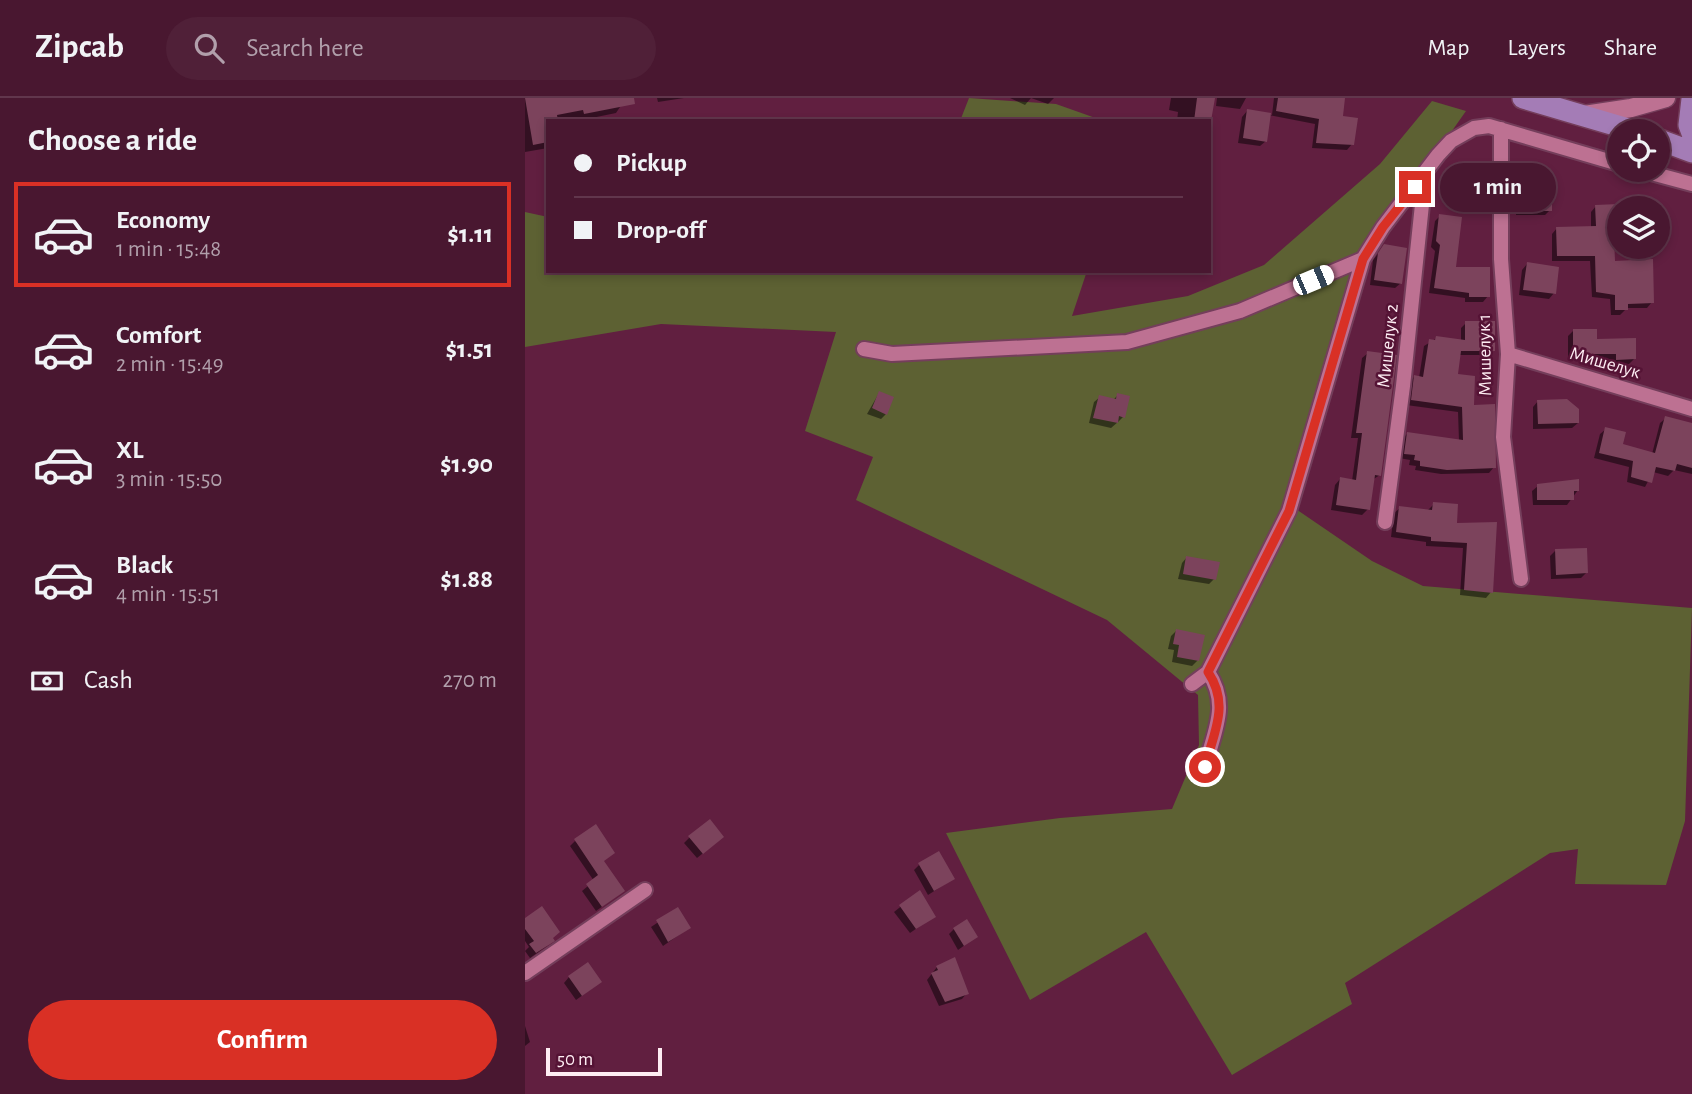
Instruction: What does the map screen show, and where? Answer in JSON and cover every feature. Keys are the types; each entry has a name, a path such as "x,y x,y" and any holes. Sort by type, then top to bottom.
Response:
{"main road":[{"path":"1523,98 1607,123"},
{"path":"1692,100 1689,125 1692,133"},
{"path":"1670,144 1692,152"}],"street":[{"path":"1581,115 1631,108 1666,98"},
{"path":"1192,684 1208,672 1289,511 1363,259 1383,227 1438,155 1462,133 1489,125 1607,160"},
{"name":"Мишелук 1","path":"1501,129 1501,259 1508,354 1503,437 1521,579"},
{"name":"Мишелук 2","path":"1385,522 1403,386 1425,174"},
{"path":"1670,178 1692,184"},
{"path":"864,349 892,354 1127,342 1240,311 1363,259"},
{"name":"Мишелук","path":"1508,354 1692,409"},
{"path":"1205,767 1221,705 1219,688 1208,672"},
{"path":"525,973 645,890"}],"green space":[{"path":"969,98 1056,104 1098,119 961,119"},
{"path":"1432,101 1466,111 1364,256 1290,505 1372,561 1423,586 1692,608 1685,821 1666,885 1575,884 1578,849 1550,853 1345,983 1352,1004 1232,1075 1146,932 1030,1000 946,833 1060,818 1172,809 1199,745 1198,695 1107,620 856,500 873,457 805,431 836,332 661,324 525,347 525,212 546,217 546,273 1086,273 1072,316 1188,296 1264,265 1380,164"}],"building":[{"path":"525,98 634,98 635,104 584,114 583,110 557,115 558,119 546,119 546,142 533,145"},
{"path":"1197,98 1215,98 1211,121 1194,119"},
{"path":"1278,98 1345,98 1343,116 1358,118 1354,145 1316,143 1319,119 1276,111"},
{"path":"1247,109 1271,113 1267,142 1243,138"},
{"path":"1464,172 1491,176 1491,209 1460,205"},
{"path":"1521,182 1552,182 1552,211 1521,211"},
{"path":"1607,204 1607,259 1653,259 1654,303 1628,304 1628,310 1615,310 1615,295 1596,292 1595,256 1557,256 1556,227 1596,226 1595,205"},
{"path":"1439,214 1462,217 1456,267 1490,267 1490,297 1469,297 1469,293 1434,288 1440,245 1436,241"},
{"path":"1384,244 1407,248 1402,284 1374,280 1378,253"},
{"path":"1527,262 1559,267 1556,294 1523,290"},
{"path":"1465,321 1495,321 1495,351 1461,351 1458,374 1475,376 1474,405 1495,404 1496,468 1447,470 1420,466 1420,461 1414,460 1415,455 1404,454 1407,432 1463,440 1462,407 1411,400 1414,375 1423,377 1429,339 1435,340 1436,336 1465,340"},
{"path":"1573,329 1597,329 1597,339 1636,338 1636,359 1616,360 1616,354 1573,354"},
{"path":"1367,351 1397,355 1381,476 1375,475 1370,510 1336,505 1340,477 1356,480 1362,433 1356,433"},
{"path":"879,391 894,397 887,415 872,408"},
{"path":"1117,393 1130,396 1125,418 1119,416 1118,423 1093,418 1099,395 1116,399"},
{"path":"1567,399 1579,409 1579,423 1538,424 1537,400"},
{"path":"1665,416 1692,423 1692,468 1677,464 1675,471 1656,467 1652,483 1631,477 1633,461 1599,453 1605,427 1626,432 1623,444 1655,453"},
{"path":"1579,479 1579,491 1574,491 1574,500 1537,500 1537,484"},
{"path":"1433,502 1458,504 1457,523 1497,522 1493,593 1464,590 1467,543 1431,541 1431,537 1396,532 1399,506 1432,510"},
{"path":"1587,548 1588,573 1556,575 1555,549"},
{"path":"1186,556 1220,562 1216,580 1183,574"},
{"path":"1176,629 1205,635 1199,661 1177,657 1179,645 1173,644"},
{"path":"710,819 724,837 703,854 688,836"},
{"path":"596,824 615,853 604,861 625,891 602,907 586,884 598,875 574,839"},
{"path":"939,851 955,879 934,891 918,863"},
{"path":"920,890 936,917 916,929 899,905"},
{"path":"542,906 560,932 553,938 555,941 536,953 529,944 534,941 525,929 525,918"},
{"path":"678,907 691,928 668,942 656,920"},
{"path":"967,919 978,937 964,946 953,928"},
{"path":"955,957 969,994 945,1002 931,973 938,970 936,966"},
{"path":"588,962 602,982 582,996 568,976"}],"route":[{"path":"1205,767 1221,705 1219,688 1208,672 1289,511 1363,259 1383,227 1415,187"}]}
